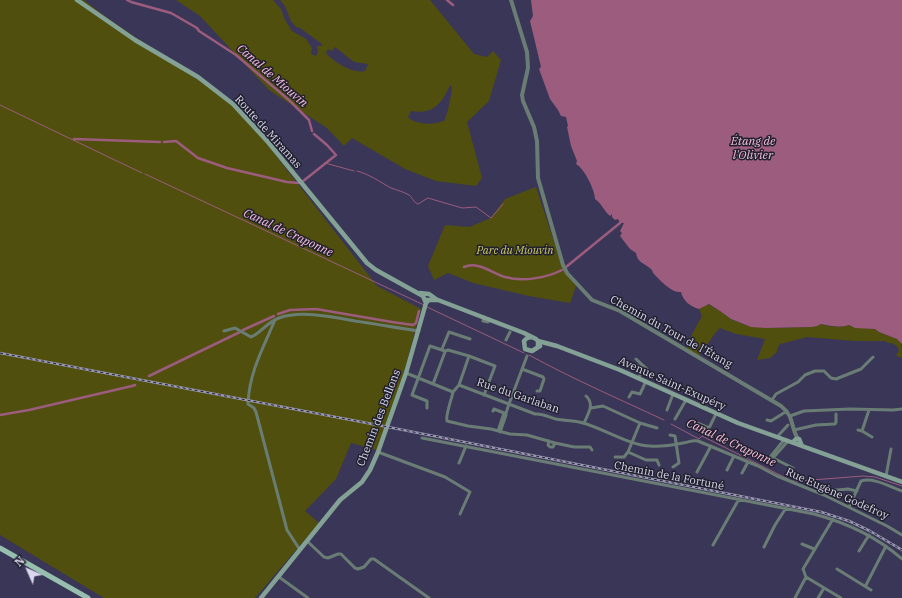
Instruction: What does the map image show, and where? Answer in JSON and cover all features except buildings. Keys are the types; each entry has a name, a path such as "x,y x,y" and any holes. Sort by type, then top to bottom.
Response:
{"main road":[{"name":"Route de Miramas","path":"78,0 135,40 193,73 226,98 264,138 367,263 427,299"},
{"path":"427,299 438,300 508,326 522,336 525,348 532,351 547,344"},
{"name":"Chemin des Bellons","path":"261,598 340,500 366,477 378,452 406,373 427,299"},
{"path":"514,330 536,339 538,341 538,347"},
{"path":"524,341 531,337"},
{"name":"Avenue Saint-Exupéry","path":"538,341 557,346 639,378 716,414 777,437 794,440 902,482"},
{"path":"0,548 88,598"}],"street":[{"name":"Chemin du Tour de l'Étang","path":"510,0 527,52 528,68 522,95 534,127 537,141 538,178 563,265 567,273 592,300 620,311 781,406 790,416 794,440"},
{"path":"224,331 235,328 251,337 279,318 296,315 325,316 419,331"},
{"path":"275,320 255,365 248,404 254,408 256,412 287,530 300,550"},
{"path":"506,340 514,330"},
{"path":"433,384 449,332 470,339"},
{"path":"427,408 428,401 412,395 430,346 469,356 495,366 484,394"},
{"path":"525,348 527,356"},
{"path":"499,432 527,356 532,351"},
{"path":"459,385 469,356"},
{"path":"772,400 776,394 798,382 810,372 824,371 831,378 836,379 861,369 873,358"},
{"path":"636,359 647,369 646,371 637,366 641,371 639,378"},
{"path":"522,369 543,377 544,379 540,391 537,391"},
{"path":"406,373 453,392 446,421 549,441 548,445 550,447 553,447 555,443 574,447 590,447 592,450"},
{"path":"629,397 632,392 640,394 646,381"},
{"name":"Rue du Garlaban","path":"453,392 459,385 535,414 542,413 565,421 572,420 584,423 633,442 648,446 675,445 694,440 698,441"},
{"path":"667,410 673,394"},
{"path":"584,423 591,408 589,399 586,396"},
{"path":"675,419 686,400"},
{"path":"591,408 603,406 640,423 657,428"},
{"path":"790,416 804,411 902,409"},
{"path":"862,431 869,410"},
{"path":"493,411 505,413"},
{"path":"767,420 771,421 787,411"},
{"path":"697,423 708,428 716,414"},
{"path":"771,456 816,425 835,424 836,414"},
{"path":"615,457 624,457 628,452 640,423"},
{"path":"777,437 788,425"},
{"path":"858,430 872,438"},
{"path":"670,436 675,436 675,445 679,463 673,466"},
{"name":"Chemin de la Fortuné","path":"422,438 786,508 833,519 869,535 902,559"},
{"path":"793,468 774,458 794,440"},
{"name":"Rue Eugène Godefroy","path":"698,441 824,495 902,534"},
{"path":"458,463 466,446"},
{"path":"698,472 711,446"},
{"path":"886,476 890,448"},
{"path":"378,452 445,477 470,492 460,514"},
{"path":"628,452 646,460 657,460 659,465"},
{"path":"727,470 734,456"},
{"path":"742,474 748,462"},
{"path":"849,507 862,481 865,480 871,480 902,490"},
{"path":"824,495 826,491 848,489 857,491"},
{"path":"713,545 739,499"},
{"path":"764,547 775,525 786,508"},
{"path":"833,519 803,569 806,577 841,598"},
{"path":"859,551 869,535"},
{"path":"307,541 324,557 328,558 341,554 355,568 358,569 364,567 371,559 374,559 429,598"},
{"path":"802,544 814,549"},
{"path":"866,586 886,546"},
{"path":"837,569 871,590"},
{"path":"279,577 308,598"},
{"path":"795,598 806,577"},
{"path":"818,598 824,588"}],"green space":[{"path":"0,0 84,0 103,15 239,108 377,286 421,309 401,383 377,450 351,443 336,479 305,511 319,523 255,598 104,598 0,535"},
{"path":"176,0 273,0 281,9 285,20 292,31 306,39 312,48 311,54 316,56 318,52 317,46 321,46 322,44 300,28 296,27 291,21 285,6 280,0 430,0 474,54 487,57 493,51 501,60 489,101 467,122 482,178 476,186 436,181 405,169 352,138 344,146 327,128 269,90 200,16","holes":["335,47 354,62 368,64 365,71 355,71 349,69 333,60 326,53 328,49 332,51","450,85 452,87 451,94 444,121 425,124 415,122 408,117 411,111 425,111 435,107 440,103"]},
{"name":"Parc du Miouvin","path":"536,187 563,269 576,286 570,303 529,296 473,283 448,273 434,280 428,266 445,225 469,227 491,218 505,199"},
{"path":"708,304 731,319 745,325 765,328 812,327 821,324 840,327 849,325 852,327 875,329 897,339 901,343 902,358 896,354 899,352 898,347 885,341 855,341 807,337 780,344 777,352 770,358 757,360 765,339 736,334 720,328 699,356 686,349 702,316 699,309"}],"water":[{"name":"Étang de l'Olivier","path":"531,0 902,0 902,344 897,339 875,329 855,328 849,325 838,327 821,324 812,327 751,327 731,319 709,304 699,309 693,307 685,301 681,292 673,290 663,283 651,269 639,260 636,253 630,249 620,236 622,233 620,231 624,223 620,223 618,219 615,220 612,217 612,214 610,216 595,199 595,195 588,180 576,164 577,161 571,146 566,117 561,116 550,99 539,69 541,67 530,21 533,16"}],"waterway":[{"name":"Canal de Miouvin","path":"127,0 171,13 197,28 199,31 236,55 290,101 309,120 312,131"},
{"path":"447,0 453,5"},
{"name":"Canal de Craponne","path":"0,105 142,173"},
{"name":"Canal de Miouvin","path":"302,182 336,155 314,134"},
{"path":"74,139 160,142"},
{"path":"164,142 176,141 198,158 227,168 287,182 299,183"},
{"path":"325,163 354,171"},
{"path":"357,171 370,176 391,188 407,194 418,204 428,198 462,208 476,207 491,218 503,204"},
{"name":"Canal de Craponne","path":"145,174 424,305"},
{"path":"566,267 620,223"},
{"path":"464,267 474,265 480,266 505,277 519,279 542,277 562,270"},
{"name":"Canal de Craponne","path":"427,307 524,353"},
{"path":"278,314 290,310 316,309 413,325 416,323 419,311"},
{"path":"243,330 274,316"},
{"path":"149,376 240,332"},
{"name":"Canal de Craponne","path":"529,355 579,381 664,420"},
{"path":"0,415 29,410 135,385"},
{"name":"Canal de Craponne","path":"671,424 699,439 702,436 792,481 863,476 875,477 902,486"}],"railway":[{"path":"0,353 821,512 849,521 870,531 902,550"}]}
